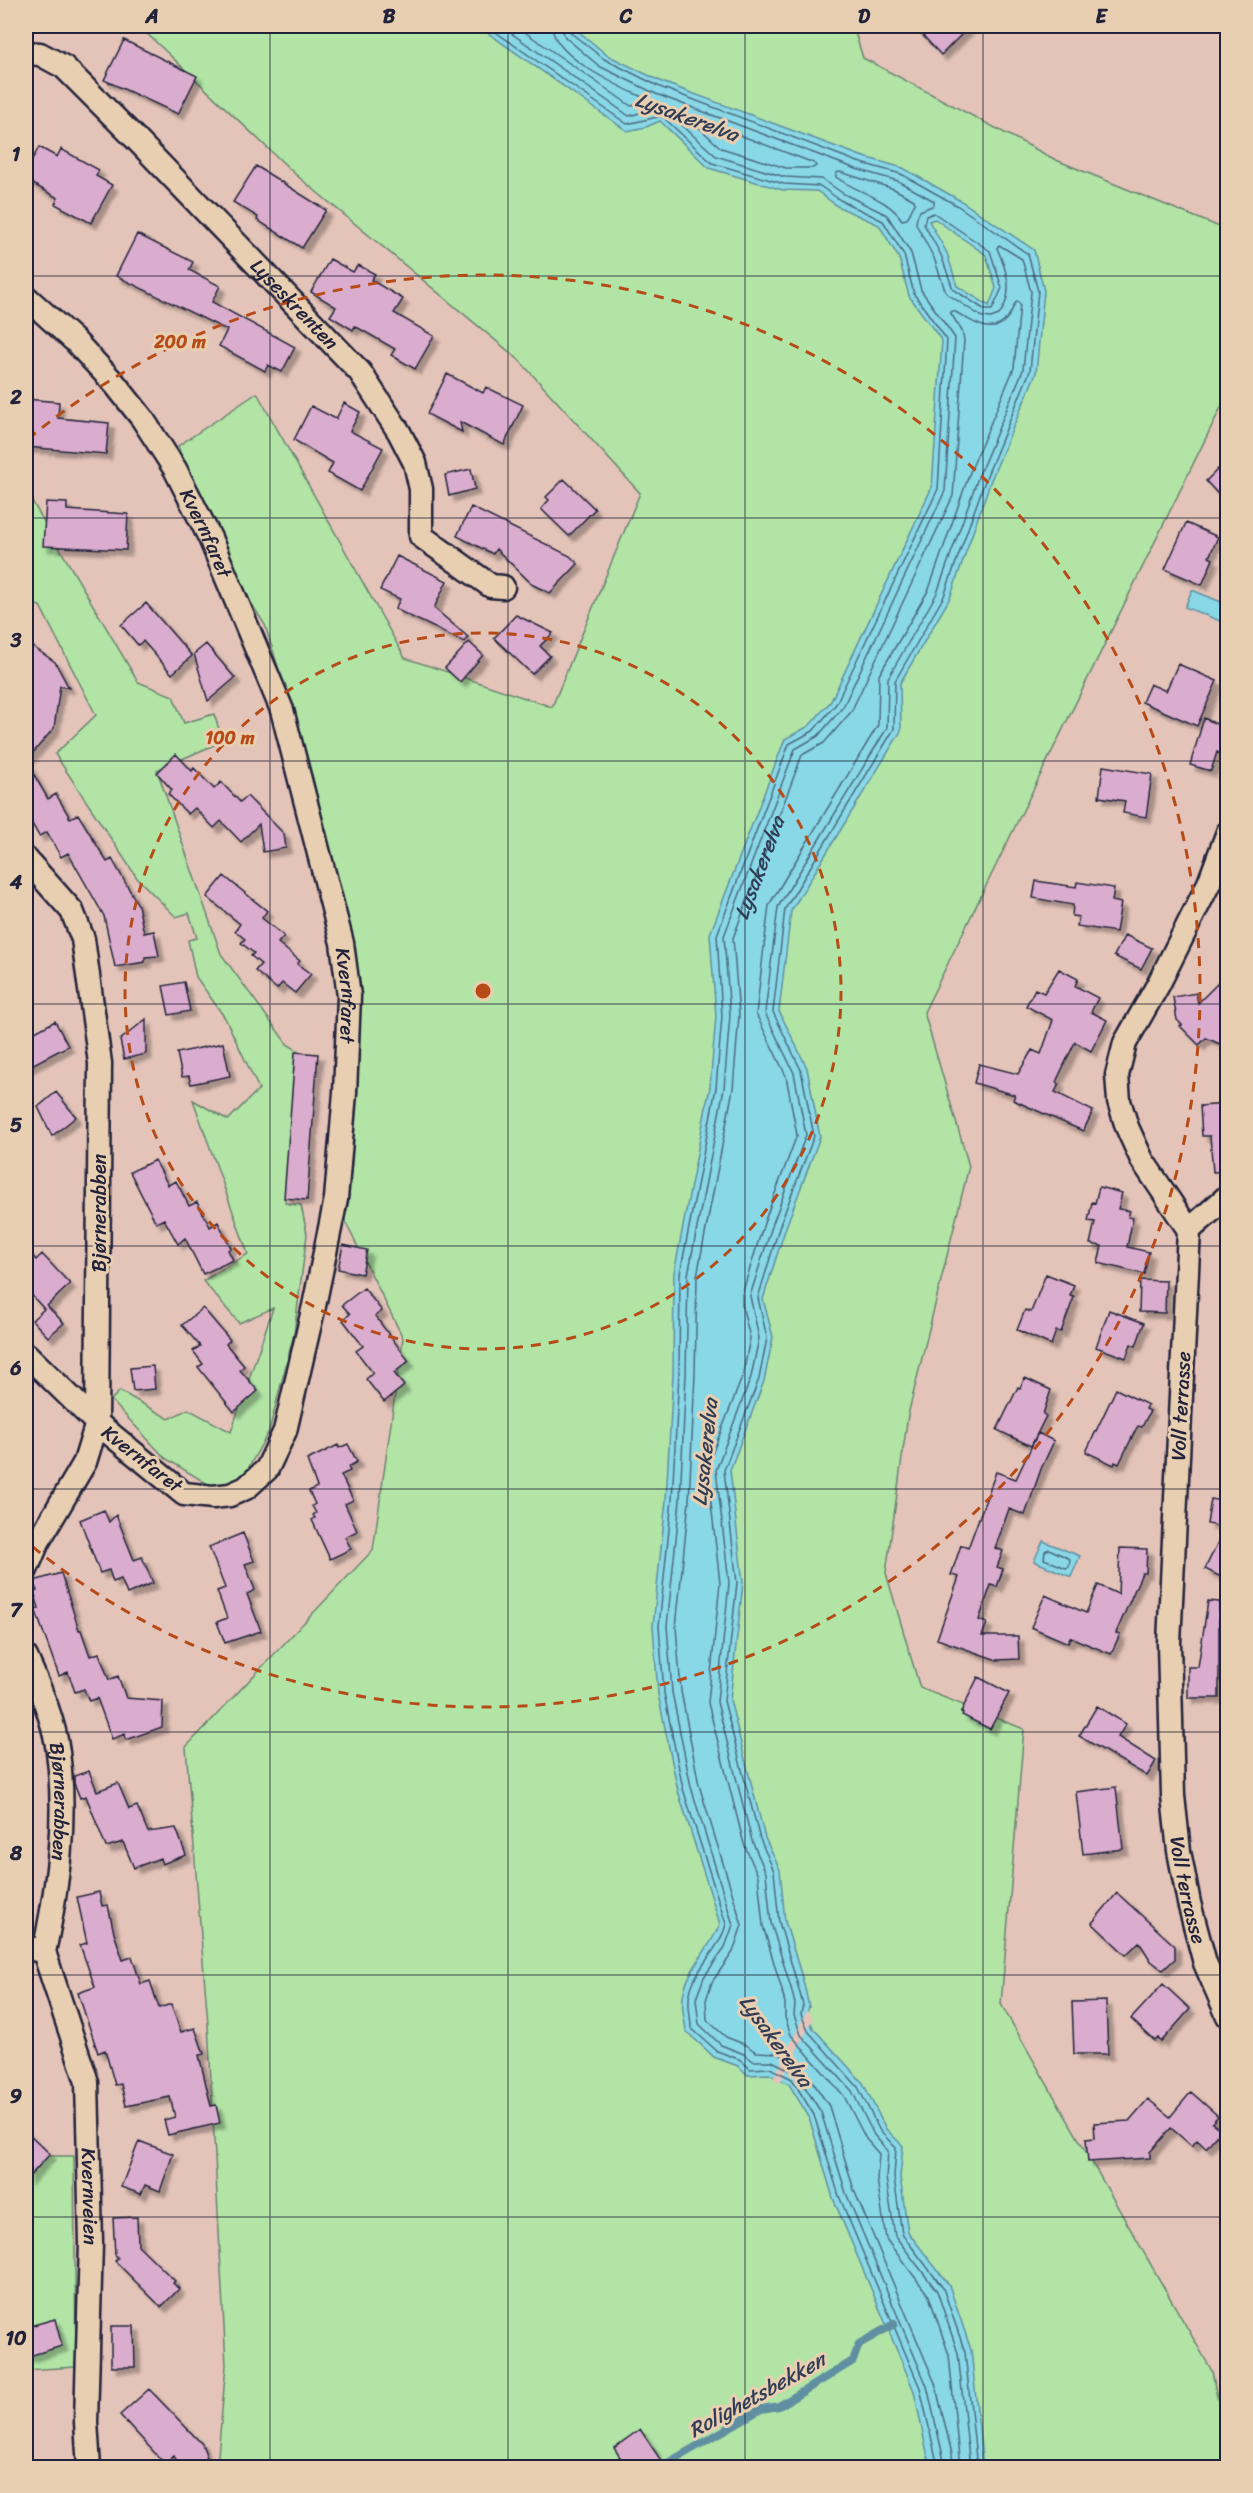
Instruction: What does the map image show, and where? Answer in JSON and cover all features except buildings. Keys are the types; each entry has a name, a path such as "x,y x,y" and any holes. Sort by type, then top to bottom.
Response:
{"street":[{"name":"Lyseskrenten","path":"26,53 40,54 64,67 360,372 399,432 414,463 421,489 422,536 491,586 503,587"},
{"name":"Kvernfaret","path":"26,297 75,341 115,384 142,418 179,477 210,538 282,710 342,943 349,996 345,1093 336,1199 285,1431 267,1469 246,1488 230,1495 213,1497 187,1495 97,1424 26,1354"},
{"path":"1227,832 1209,883 1125,1043 1117,1075 1119,1101 1137,1149 1189,1230 1227,1196"},
{"name":"Bjørnerabben","path":"26,859 72,911 83,939 100,1063 97,1424 85,1462 38,1542 26,1570"},
{"name":"Voll terrasse","path":"1189,1230 1169,1643 1173,1796 1179,1851 1189,1903 1205,1963 1227,2016"},
{"name":"Bjørnerabben","path":"26,1657 50,1714 58,1751 61,1854 57,1887 35,1949"},
{"name":"Kvernveien","path":"35,1949 87,2082 91,2243 87,2422 89,2468"}],"green space":[{"path":"139,26 853,26 863,58 1056,160 1227,230 1227,395 924,1012 969,1166 908,1415 886,1573 920,1688 1024,1729 1001,2004 1212,2371 1227,2448 1227,2467 217,2467 226,2365 208,2024 186,1747 373,1550 403,1338 337,1205 350,936 313,779 265,625 210,538 178,446 257,393 405,658 552,707 640,493 519,360 295,174"},
{"path":"26,491 138,682 173,696 184,723 214,714 223,741 157,770 221,954 287,1044 302,1053 285,1203 301,1205 307,1234 294,1334 269,1431 245,1474 219,1491 165,1458 111,1400 120,1391 169,1419 188,1409 231,1432 273,1308 239,1323 203,1281 248,1254 193,1100 228,1120 259,1089 225,1018 196,977 188,940 197,938 189,913 176,917 137,878 55,754 96,715 40,606 26,603"},
{"path":"26,2156 74,2156 76,2367 26,2370"}],"water":[{"name":"Lysakerelva","path":"478,26 572,26 607,55 662,82 861,156 903,168 961,201 1034,250 1044,291 1036,373 991,480 950,598 900,683 901,731 791,911 779,1011 807,1068 820,1137 786,1227 763,1299 773,1337 764,1381 730,1470 743,1583 730,1700 765,1838 780,1870 785,1921 804,1984 809,2007 807,2012 813,2028 863,2083 886,2129 903,2146 900,2177 908,2232 949,2285 971,2350 983,2467 930,2467 914,2391 833,2198 809,2117 789,2084 769,2074 748,2075 738,2066 714,2057 686,2031 682,2006 685,1987 720,1924 678,1791 658,1694 653,1626 666,1500 673,1374 674,1273 710,1087 716,1016 710,934 785,739 809,726 831,701 932,487 942,341 909,296 899,258 879,225 837,206 817,191 783,190 709,168 660,121 627,131","holes":["935,219 986,255 996,288 989,306 957,286 947,253 929,221"]},
{"path":"1192,590 1226,604 1220,621 1185,607"},
{"path":"1043,1541 1080,1556 1071,1577 1034,1561"}],"pier":[{"path":"807,2010 813,2019 780,2083 773,2079"}],"waterway":[{"name":"Rolighetsbekken","path":"665,2468 666,2464 761,2409 779,2406 853,2361 859,2344 894,2324"}]}
